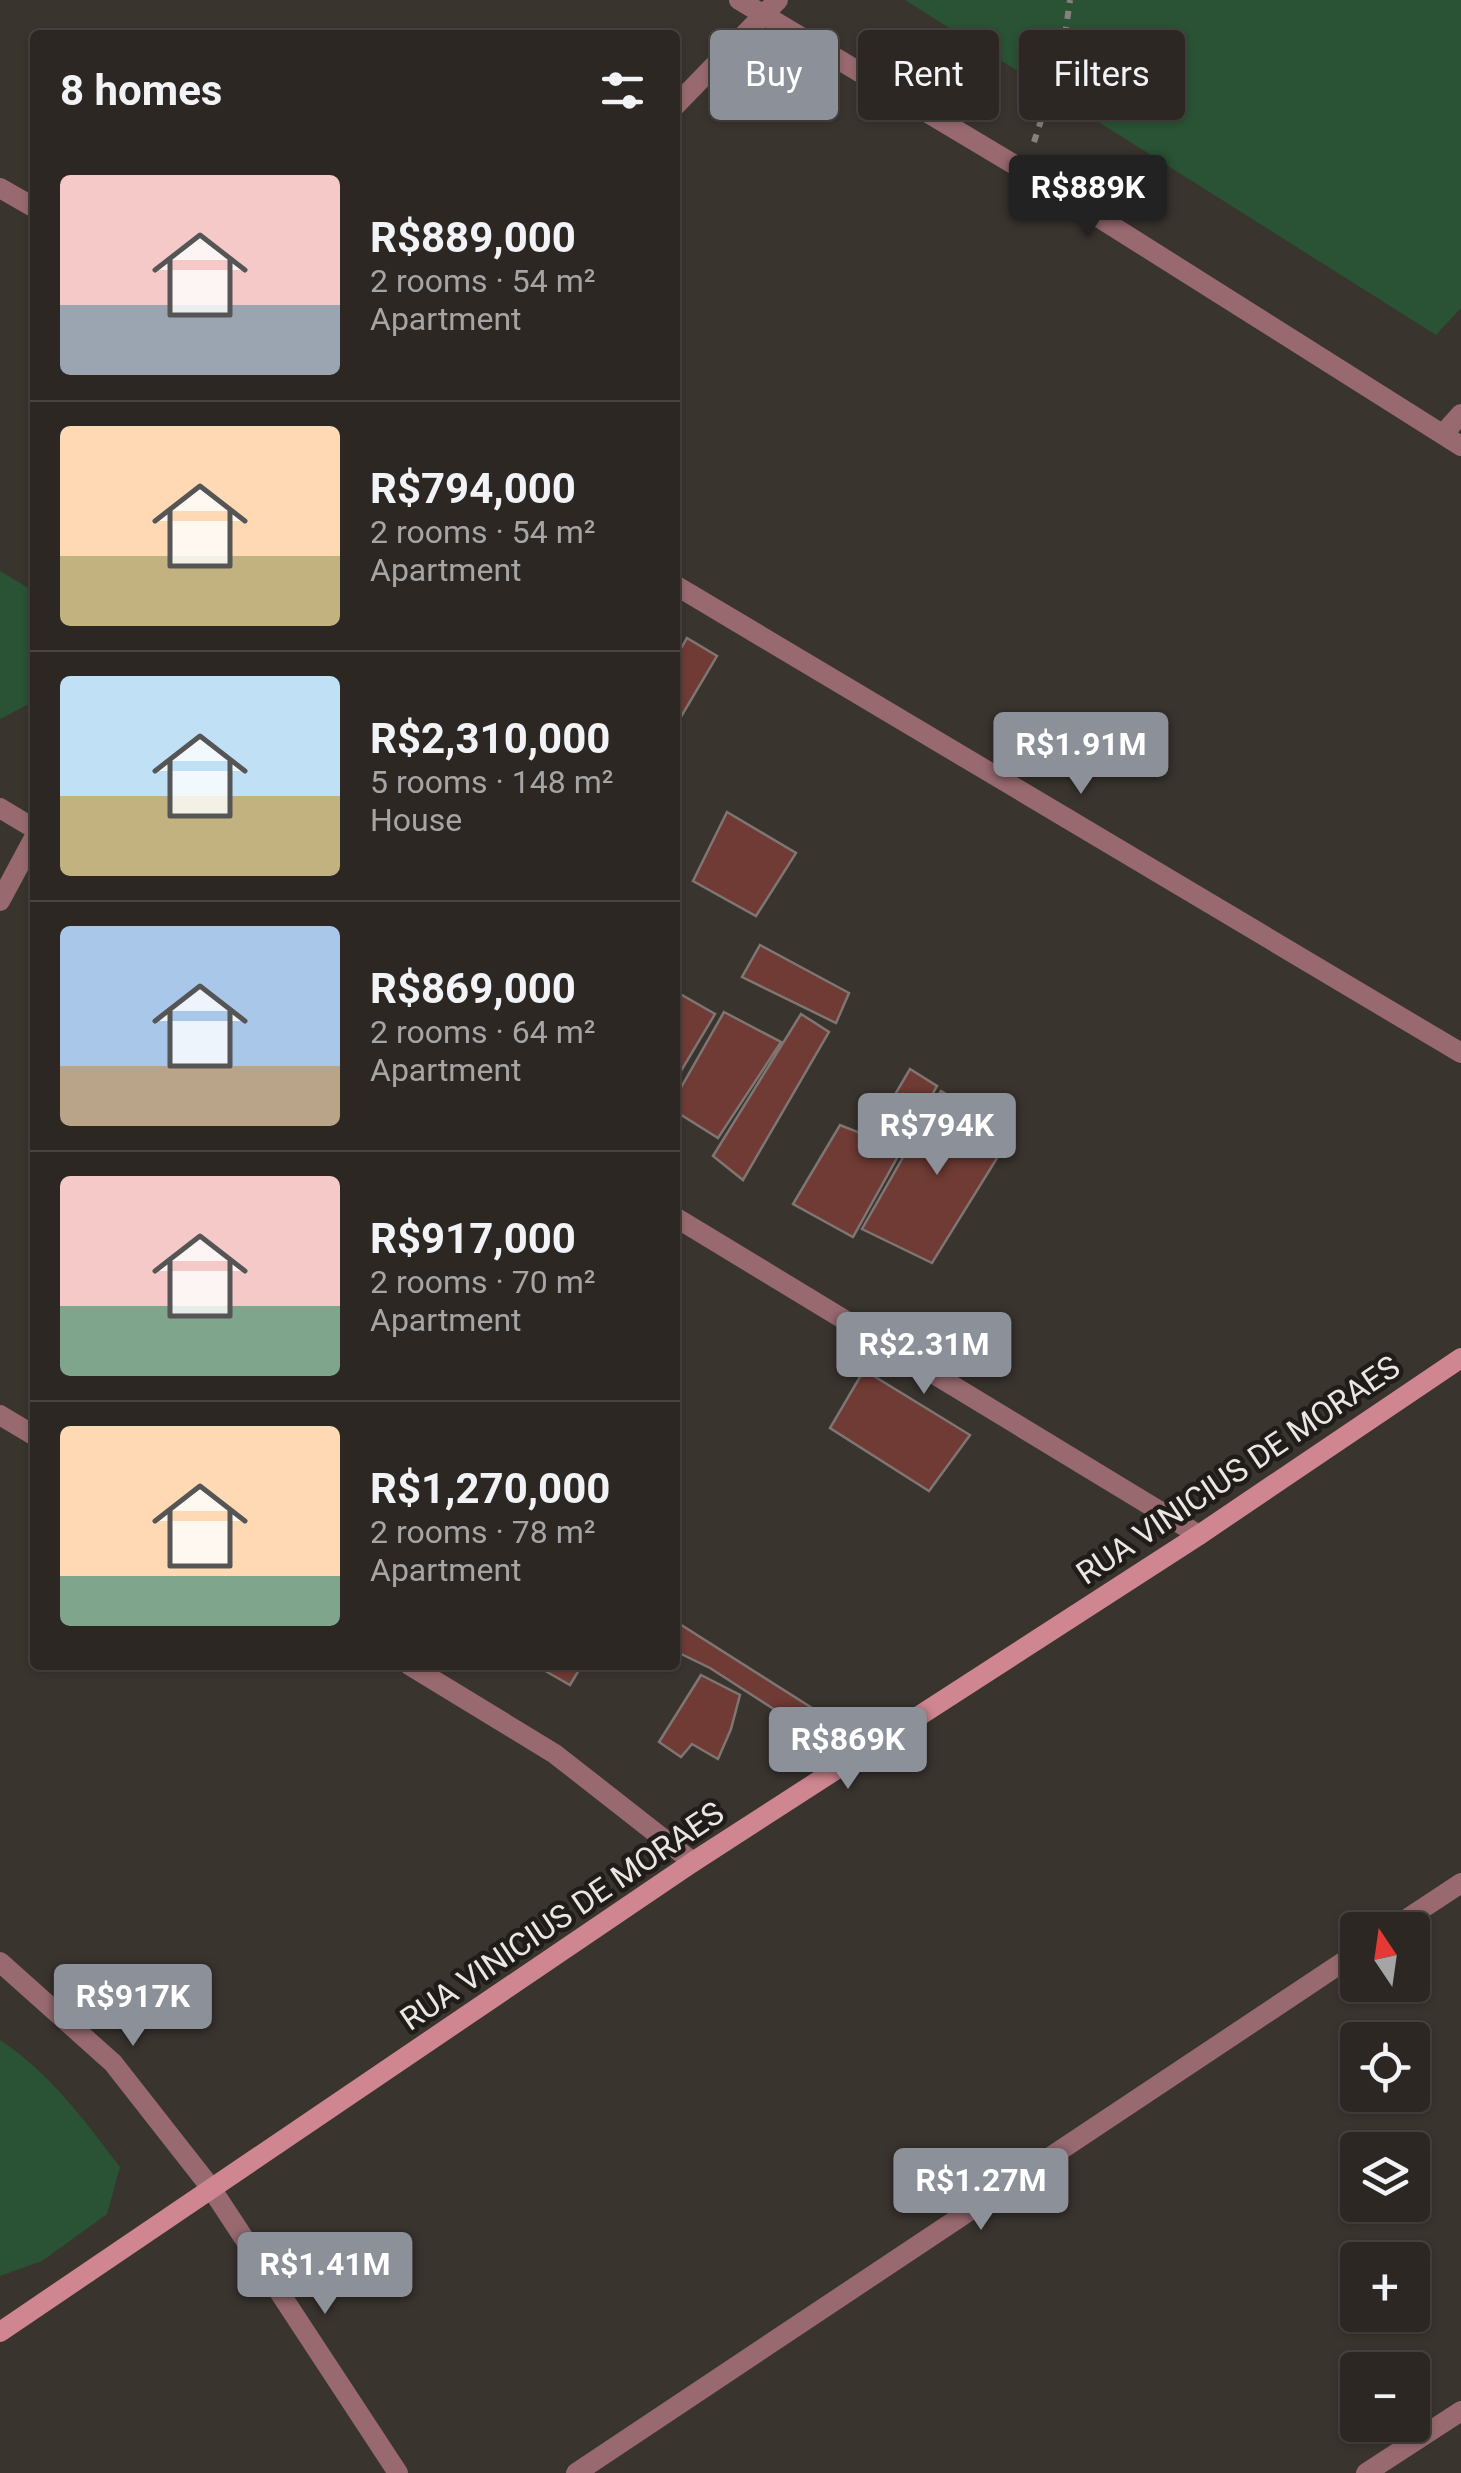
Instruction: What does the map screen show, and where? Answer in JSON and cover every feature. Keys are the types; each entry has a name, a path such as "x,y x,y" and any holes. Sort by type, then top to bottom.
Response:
{"street":[{"path":"739,0 772,8 1452,439 1461,414"},
{"path":"680,101 772,8"},
{"path":"0,188 30,205"},
{"path":"680,588 1461,1053"},
{"path":"0,808 30,829"},
{"path":"0,901 30,843"},
{"path":"680,1220 1199,1534"},
{"name":"RUA VINICIUS DE MORAES","path":"0,2332 694,1862 1199,1534 1461,1358"},
{"path":"0,1415 30,1433"},
{"path":"417,1670 556,1754 694,1862"},
{"path":"1417,1912 1461,1883"},
{"path":"0,1962 112,2063 211,2188 398,2473"},
{"path":"576,2473 1340,1964"},
{"path":"1366,2473 1461,2411"}],"path":[{"path":"1025,171 1062,56 1070,0"}],"green space":[{"path":"905,0 1461,0 1461,308 1436,335 1095,120 1185,120 1185,30 1019,30 1019,72 999,59 999,30 953,30"},
{"path":"0,571 30,589 30,704 0,719"},
{"path":"0,2040 50,2082 120,2167 107,2214 42,2261 0,2276"}],"building":[{"path":"687,638 717,656 680,719 680,650"},
{"path":"727,812 796,853 756,916 693,881"},
{"path":"760,945 849,993 836,1023 742,977"},
{"path":"680,994 715,1014 680,1073"},
{"path":"724,1012 781,1042 718,1138 680,1114 680,1089"},
{"path":"801,1014 829,1032 743,1180 713,1156"},
{"path":"910,1069 937,1086 853,1237 793,1204 840,1125 870,1137"},
{"path":"941,1091 1012,1134 932,1263 862,1229"},
{"path":"864,1370 970,1435 929,1491 830,1428"},
{"path":"680,1624 820,1713 800,1726 710,1668 680,1653"},
{"path":"544,1670 579,1670 570,1685"},
{"path":"701,1675 740,1695 718,1759 692,1744 681,1757 659,1742"}]}
